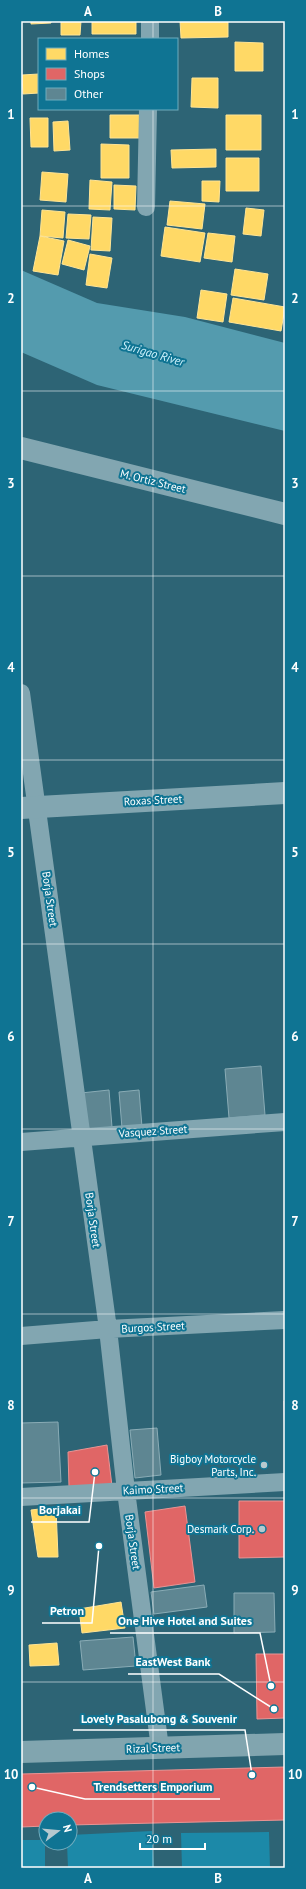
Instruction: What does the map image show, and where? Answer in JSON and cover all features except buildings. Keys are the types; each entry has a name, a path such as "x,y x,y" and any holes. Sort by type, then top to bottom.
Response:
{"main road":[{"name":"Rizal Street","path":"21,1752 285,1744"}],"street":[{"path":"150,21 150,38"},
{"path":"146,207 148,110"},
{"name":"M. Ortiz Street","path":"21,448 285,514"},
{"name":"Borja Street","path":"21,693 29,807 81,1136 108,1329 126,1491 160,1748"},
{"name":"Roxas Street","path":"29,807 285,793"},
{"name":"Vasquez Street","path":"21,1142 81,1136 285,1122"},
{"name":"Burgos Street","path":"21,1336 108,1329 285,1320"},
{"name":"Kaimo Street","path":"21,1497 285,1482"}],"shaded area":[{"path":"152,1831 154,1868 68,1868 67,1851 78,1851 78,1835"},
{"path":"269,1832 270,1868 182,1868 181,1833"},
{"path":"21,1840 38,1840 38,1851 45,1851 45,1868 21,1868"}],"water":[{"name":"Surigao River","path":"21,270 97,303 185,317 285,343 285,431 97,385 21,352"}],"place":[{"name":"Bigboy Motorcycle Parts, Inc.","path":"264,1465"},
{"name":"Borjakai","path":"95,1472"},
{"name":"Desmark Corp.","path":"262,1529"},
{"name":"Petron","path":"99,1546"},
{"name":"One Hive Hotel and Suites","path":"271,1686"},
{"name":"EastWest Bank","path":"274,1709"},
{"name":"Lovely Pasalubong & Souvenir","path":"252,1775"},
{"name":"Trendsetters Emporium","path":"32,1787"}]}
